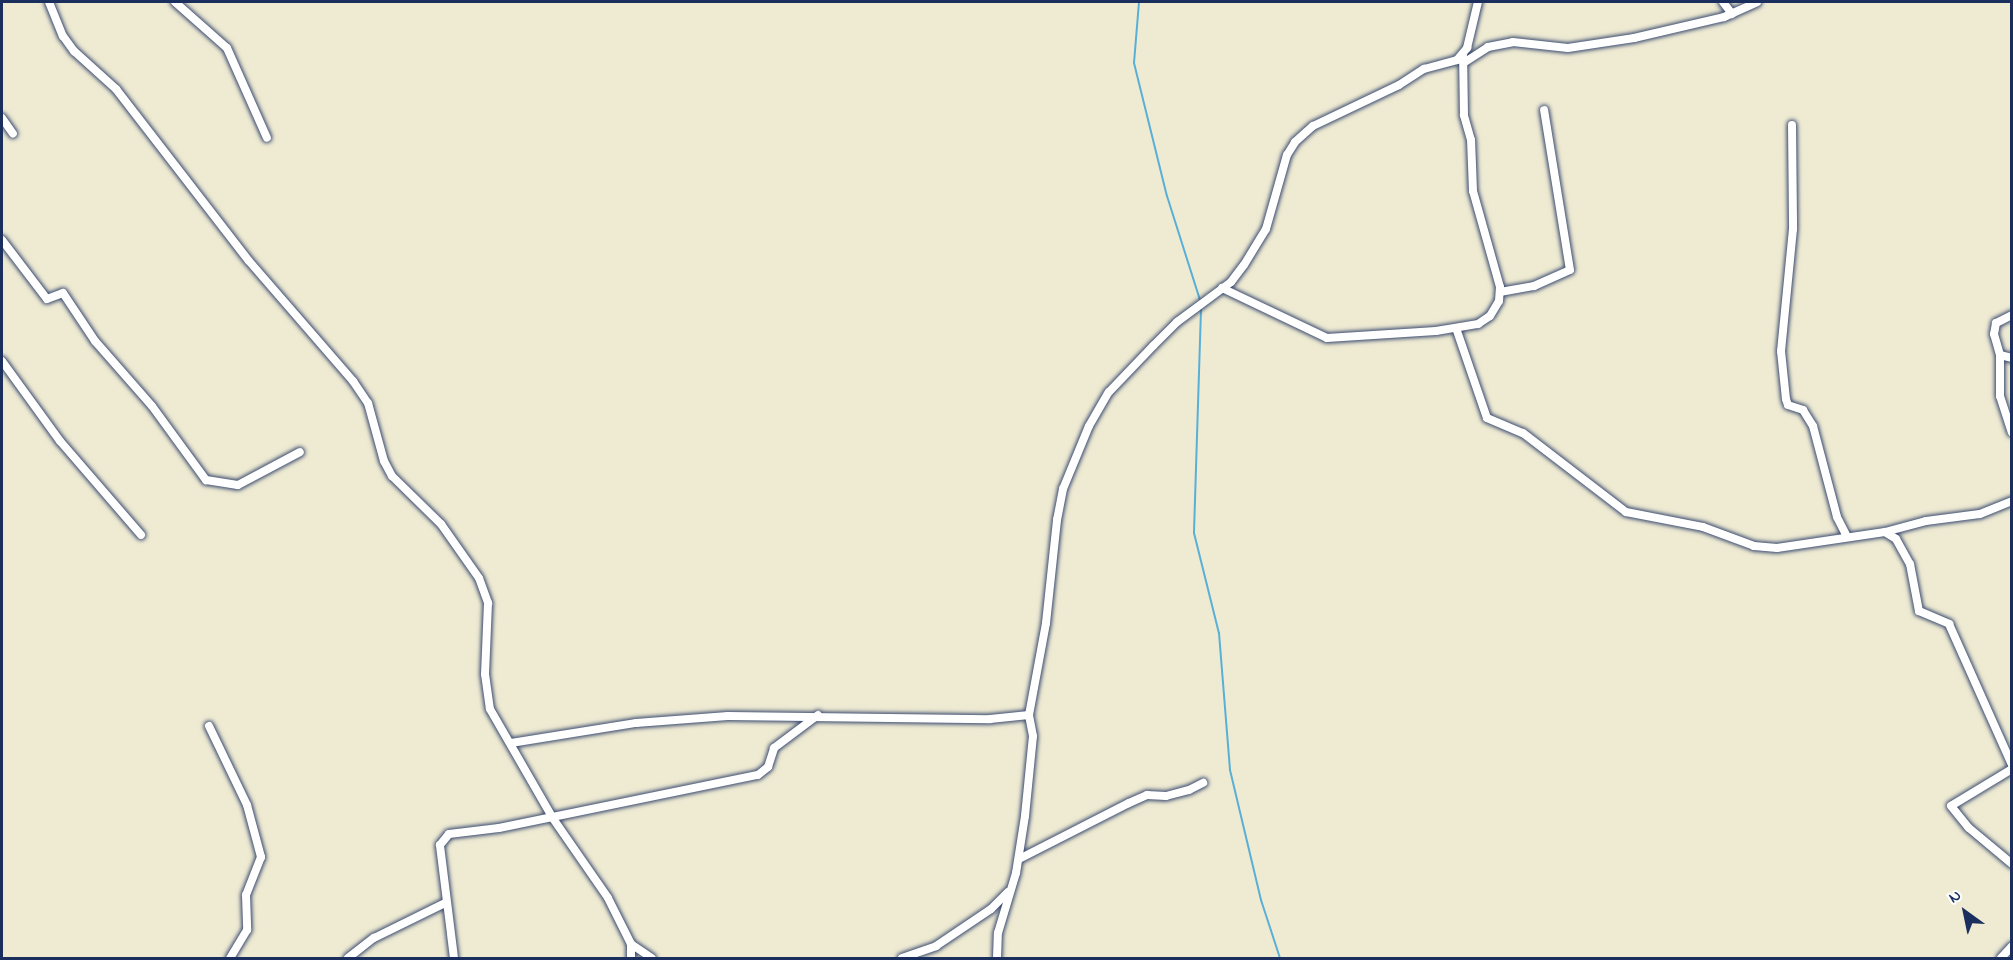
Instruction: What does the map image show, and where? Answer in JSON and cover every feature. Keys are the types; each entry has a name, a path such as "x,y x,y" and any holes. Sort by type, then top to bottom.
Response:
{"street":[{"path":"49,2 63,36 74,51 116,89 249,261 352,381 368,403 384,462 392,476 441,524 466,556 488,603 487,699 552,818 608,898 631,944 631,958"},
{"path":"175,2 228,48 267,138"},
{"path":"1222,288 1327,338 1456,328 1478,324 1491,316 1500,292 1472,183 1471,140 1463,103 1464,58 1478,2"},
{"path":"1723,2 1732,14"},
{"path":"997,958 1008,892 1019,859 1033,736 1029,715 1046,623 1057,520 1074,457 1109,392 1177,321 1222,288 1244,265 1266,229 1287,155 1303,133 1424,69 1464,58 1488,47 1513,42 1554,48 1600,44 1732,14 1757,2"},
{"path":"1500,292 1534,286 1570,270 1544,110"},
{"path":"2,118 13,134"},
{"path":"1792,125 1793,229 1781,351 1786,399 1788,405 1803,410 1813,426 1837,517 1846,537"},
{"path":"2,240 47,298 63,293 95,341 152,406 206,480 237,485 300,452"},
{"path":"2012,315 1996,323 1995,328 2000,355 2000,396 2012,432"},
{"path":"1456,328 1487,418 1523,433 1612,505 1626,512 1703,527 1754,546 1803,547 1846,537 1886,532 1926,521 1980,514 2012,501"},
{"path":"2000,355 2012,358"},
{"path":"2,361 60,441 141,535"},
{"path":"1886,532 1907,557 1921,615 1948,624 2012,767 1951,806 1968,828 2012,864"},
{"path":"511,743 636,723 728,716 818,715 990,719 1029,715"},
{"path":"454,958 445,903 443,839 460,832 552,818 758,775 768,767 774,748 818,715"},
{"path":"209,726 247,805 261,857 247,887 247,930 230,958"},
{"path":"1019,859 1129,802 1147,795 1166,796 1189,790 1203,783"},
{"path":"903,958 936,946 991,909 1008,892"},
{"path":"348,958 374,938 445,903"},
{"path":"631,944 652,958"},
{"path":"2004,957 2012,946"}],"waterway":[{"path":"1139,2 1134,63 1167,196 1200,300"},
{"path":"1201,309 1194,533 1219,633 1230,770 1261,900 1280,958"}]}
